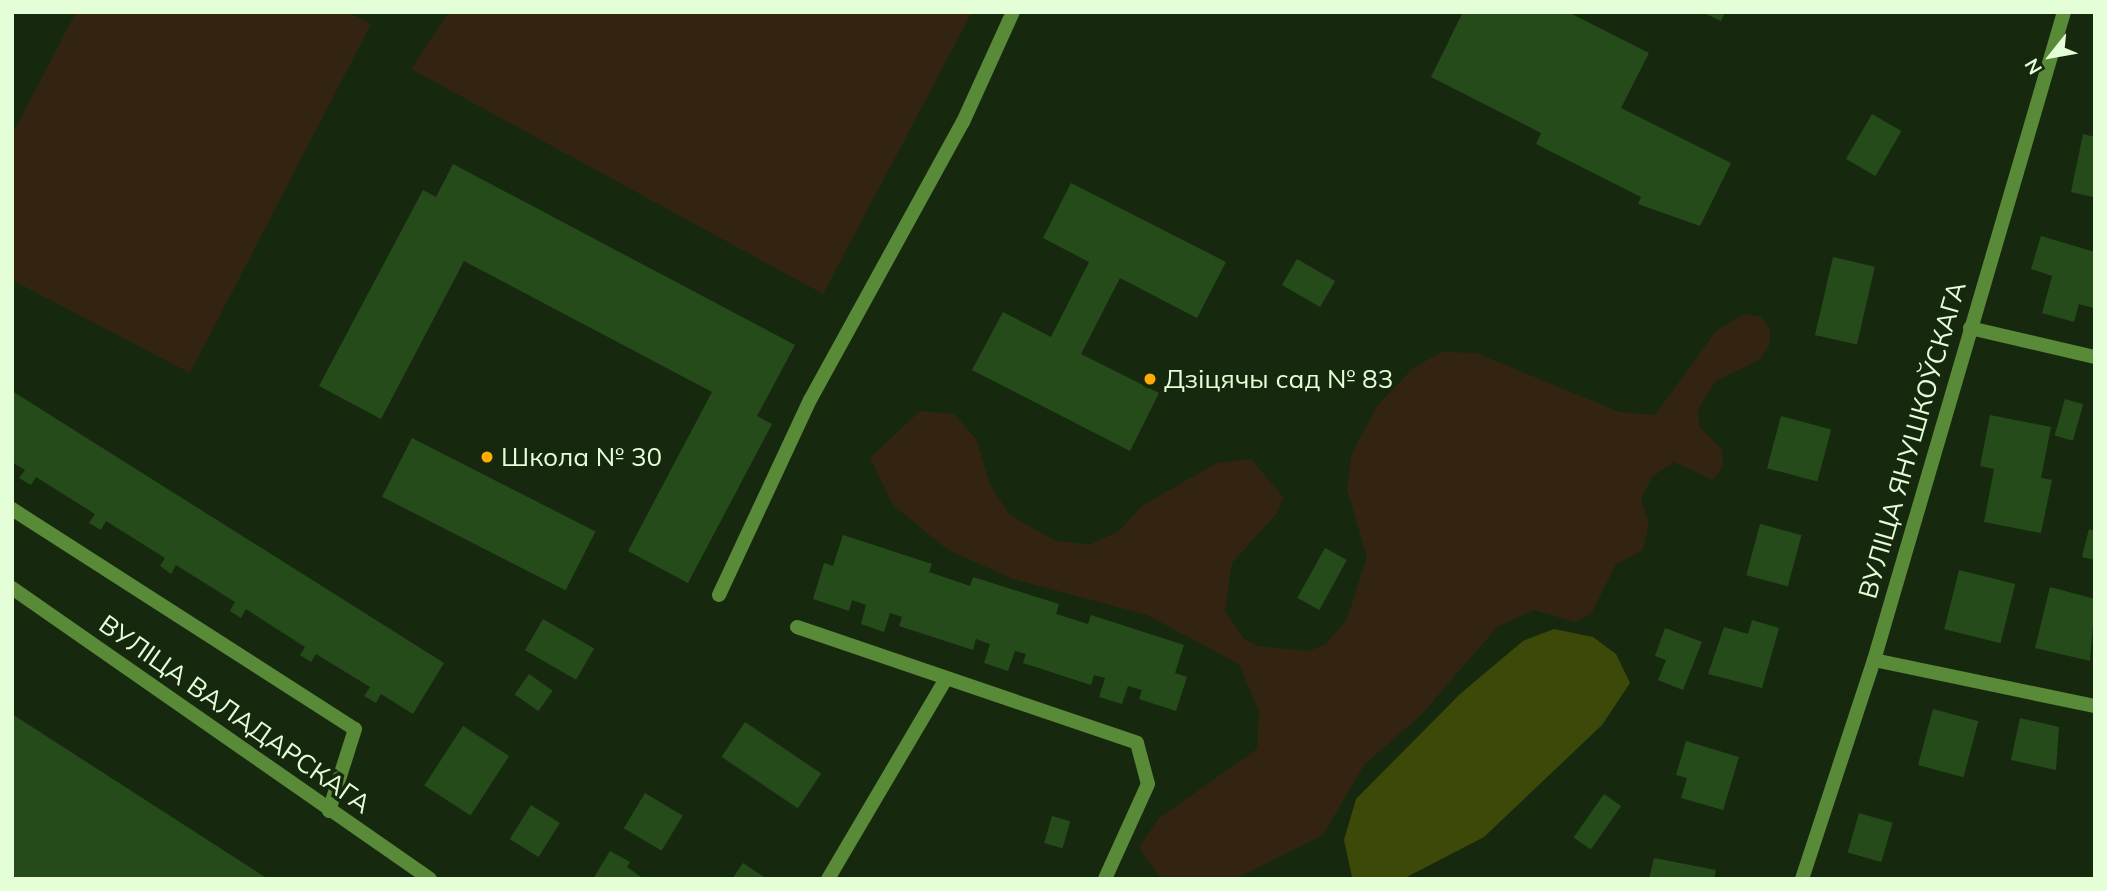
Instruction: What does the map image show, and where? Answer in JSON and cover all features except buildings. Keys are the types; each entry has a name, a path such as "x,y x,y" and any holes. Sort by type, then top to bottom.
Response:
{"street":[{"path":"719,595 810,400 963,122 1013,12"},
{"name":"ВУЛІЦА ЯНУШКОЎСКАГА","path":"1802,879 1874,660 2064,12"},
{"path":"1970,328 2095,357"},
{"path":"12,509 355,729 329,811"},
{"name":"ВУЛІЦА ВАЛАДАРСКАГА","path":"12,588 430,879"},
{"path":"797,627 1137,743 1148,784 1105,879"},
{"path":"1874,660 2095,706"},
{"path":"828,879 946,679"}],"shaded area":[{"path":"76,12 348,12 371,24 190,373 12,280 12,135"},
{"path":"449,12 972,12 823,294 411,69"},
{"path":"1744,314 1761,317 1770,330 1769,347 1759,360 1716,381 1698,409 1699,426 1722,450 1723,466 1713,480 1674,462 1652,477 1641,499 1649,523 1643,550 1616,564 1591,614 1575,622 1534,610 1497,627 1421,715 1364,765 1323,835 1235,879 1162,879 1139,848 1158,819 1257,749 1259,712 1239,664 1147,615 1013,579 948,550 893,505 870,458 920,411 954,414 976,439 991,487 1010,515 1054,540 1089,545 1119,531 1143,505 1217,463 1251,459 1283,497 1277,513 1232,563 1225,611 1243,638 1258,646 1308,651 1325,645 1347,619 1367,557 1347,489 1352,453 1377,406 1413,368 1442,352 1476,353 1620,412 1655,415 1716,331"},
{"path":"1554,629 1593,637 1616,654 1630,683 1602,725 1484,837 1403,879 1352,877 1344,840 1356,799 1460,694 1523,641"}],"place":[{"name":"Дзіцячы сад № 83","path":"1150,379"},
{"name":"Школа № 30","path":"487,457"}]}
